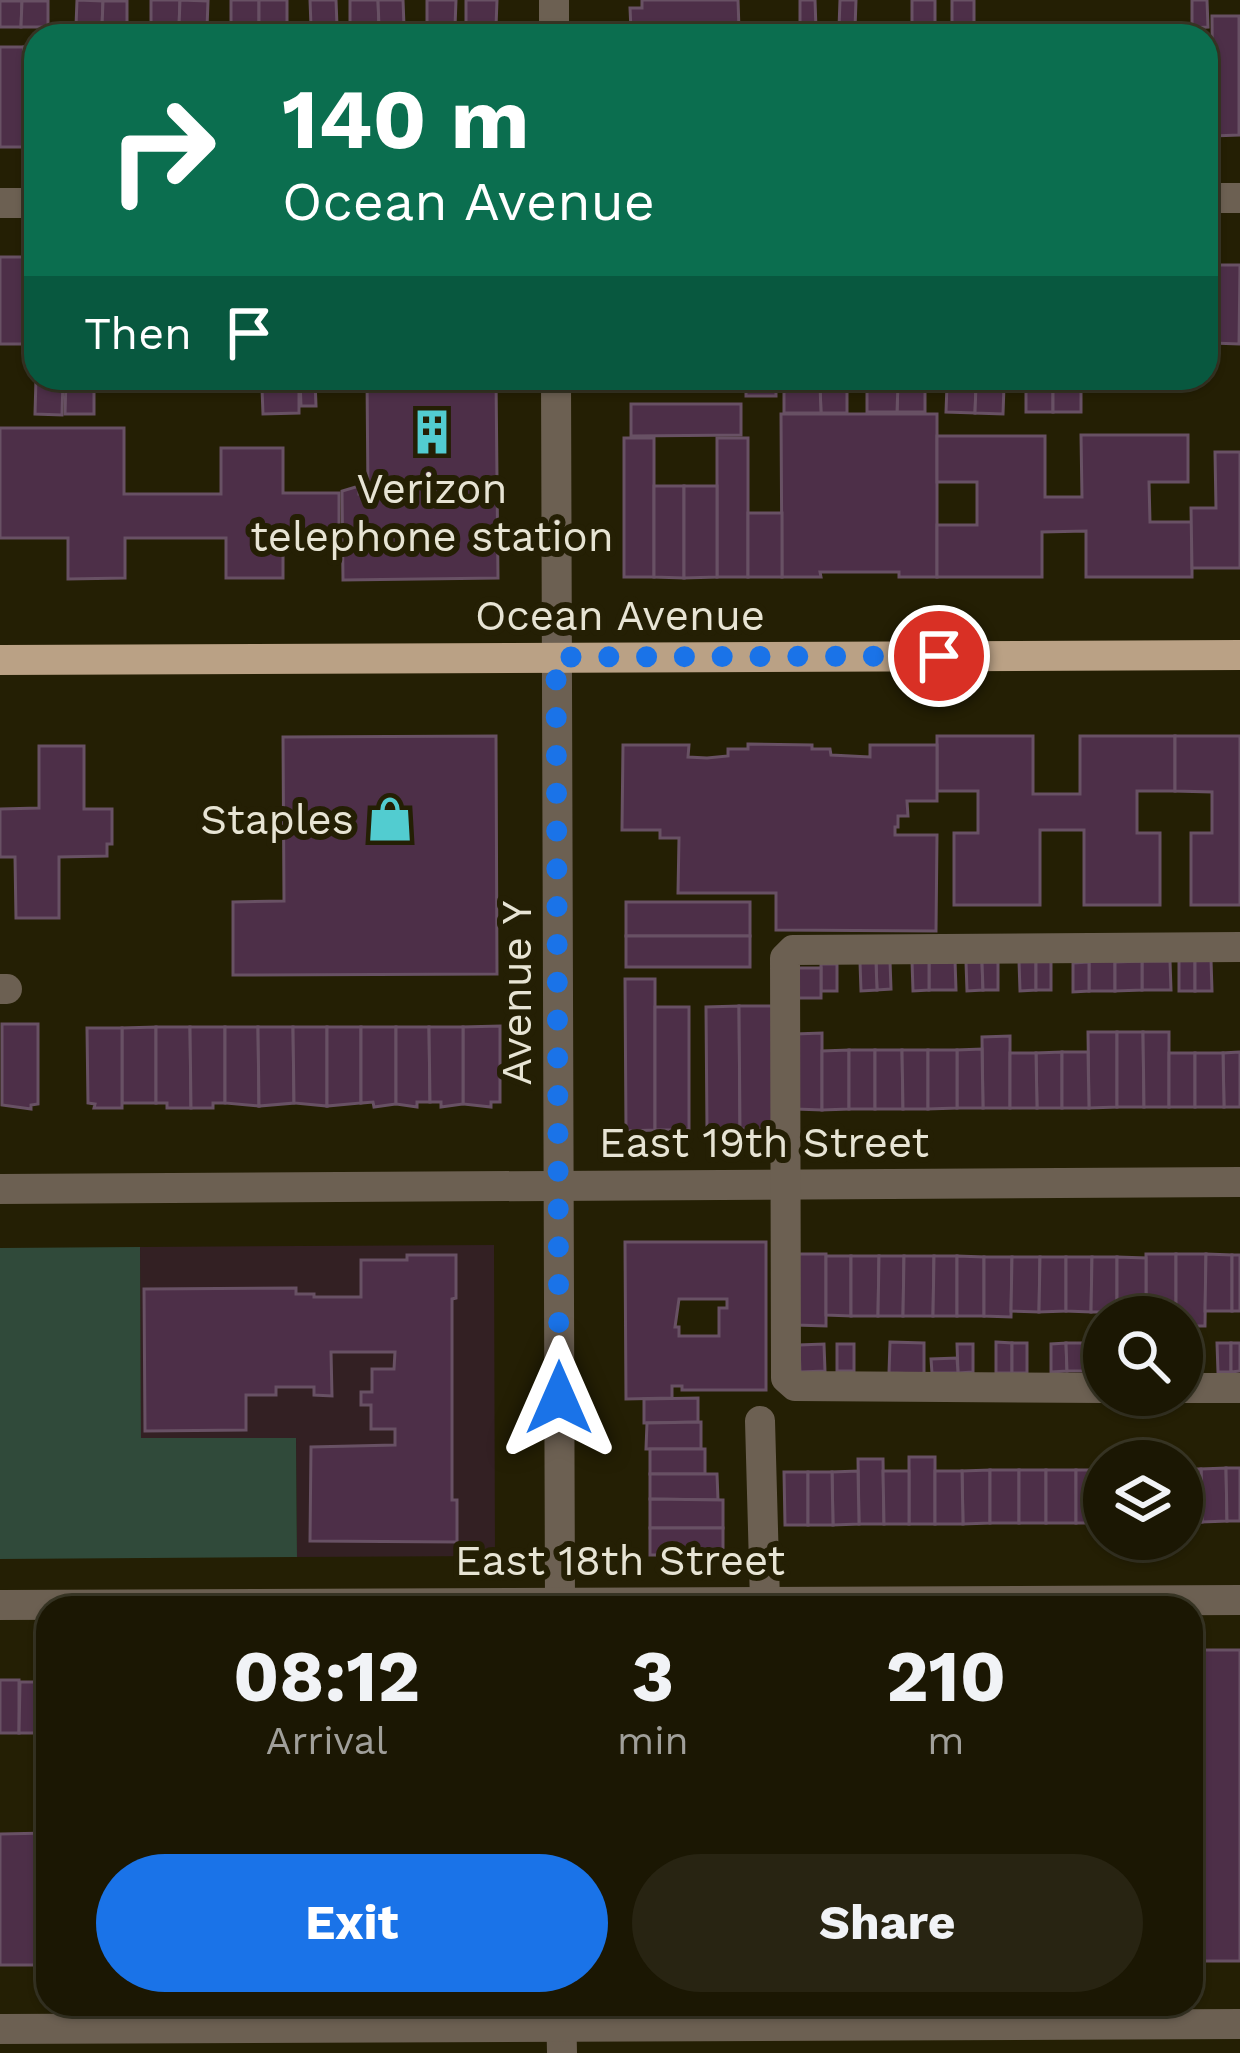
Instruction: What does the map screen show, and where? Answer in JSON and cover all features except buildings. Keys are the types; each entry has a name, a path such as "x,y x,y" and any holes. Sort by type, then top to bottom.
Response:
{"main road":[{"name":"Ocean Avenue","path":"0,660 1240,655"}],"street":[{"name":"Avenue Y","path":"556,390 560,1596"},
{"path":"1083,1388 794,1386 786,1378 785,958 794,950 1240,946"},
{"name":"East 19th Street","path":"0,1190 1240,1182"},
{"path":"1203,1388 1240,1388"},
{"path":"760,1421 784,1596"},
{"name":"East 18th Street","path":"1203,1600 1240,1600"},
{"name":"East 18th Street","path":"0,1605 36,1605"},
{"path":"0,2029 235,2041 562,2028 1188,2039 1240,2024"}],"shaded area":[{"path":"494,1245 495,1556 297,1557 296,1438 141,1439 140,1247"}],"green space":[{"path":"140,1247 141,1438 296,1438 297,1557 0,1559 0,1248"}],"place":[{"name":"Verizon telephone station","path":"432,432"},
{"name":"Staples","path":"390,819"}],"route":[{"path":"559,1398 556,657 939,656"}]}
